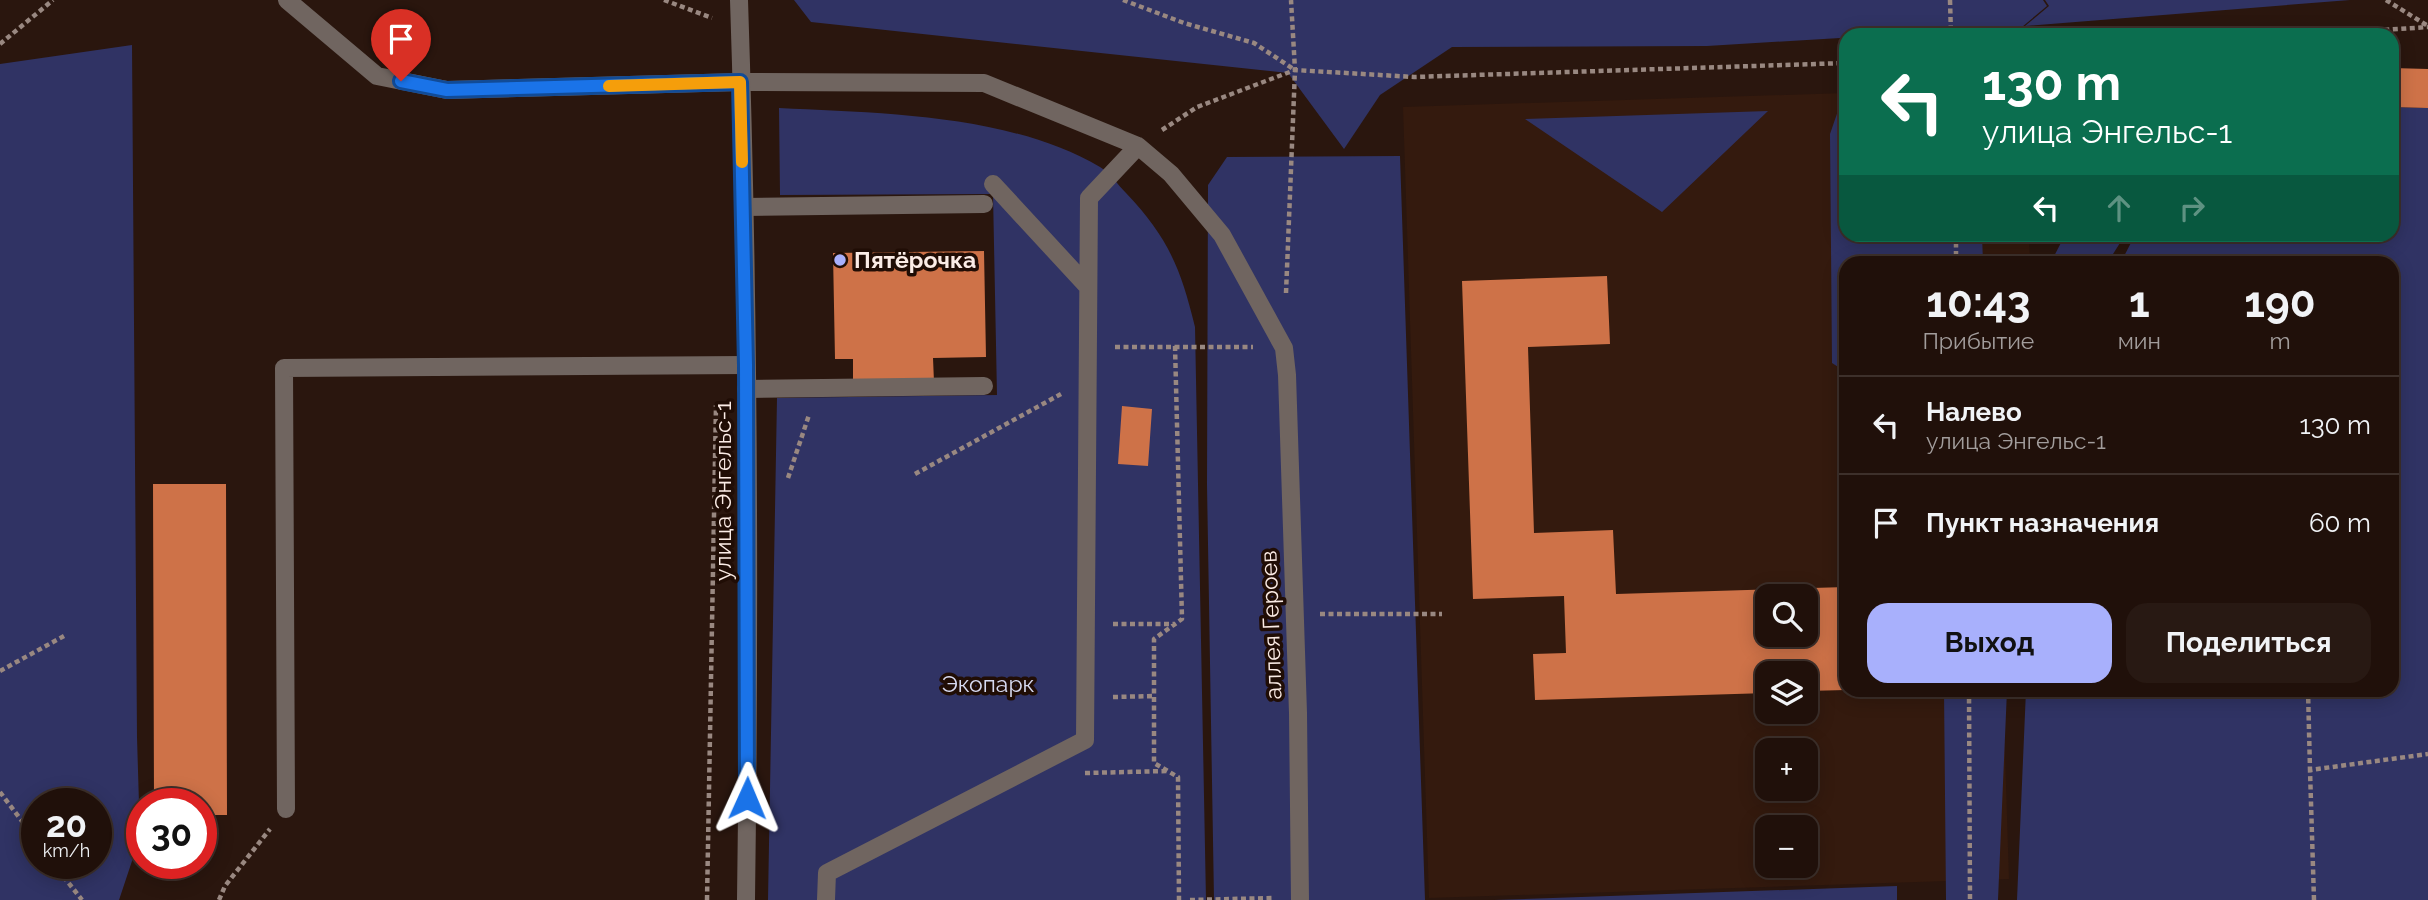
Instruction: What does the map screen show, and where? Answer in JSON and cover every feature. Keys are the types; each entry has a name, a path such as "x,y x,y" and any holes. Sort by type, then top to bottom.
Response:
{"street":[{"path":"288,0 377,76 447,90 740,82 984,83 1138,146 1171,174 1222,235 1284,348"},
{"name":"улица Энгельс-1","path":"739,0 749,695 746,900"},
{"path":"826,900 827,873 1085,740 1090,379 1089,198 1138,146"},
{"path":"993,184 1088,287"},
{"path":"743,207 984,204"},
{"name":"аллея Героев","path":"1284,348 1295,615 1300,898"},
{"path":"286,810 284,368 746,365"},
{"path":"746,389 984,386"}],"path":[{"path":"0,44 53,0"},
{"path":"664,0 717,20"},
{"path":"1123,0 1184,23 1254,43 1295,70"},
{"path":"1089,347 1284,348 1295,70 1291,0"},
{"path":"1950,0 1951,28"},
{"path":"2386,0 2428,26"},
{"path":"2399,28 2428,26"},
{"path":"1138,146 1197,107 1295,70 1414,77 1839,63"},
{"path":"1175,346 1182,619 1154,639 1154,763 1178,776 1179,900"},
{"path":"706,900 717,366"},
{"path":"915,474 1090,379"},
{"path":"788,478 810,411"},
{"path":"1295,615 1442,614"},
{"path":"1087,624 1175,624"},
{"path":"0,671 64,636"},
{"path":"1086,697 1154,696"},
{"path":"1969,697 1970,900"},
{"path":"2308,697 2314,900"},
{"path":"2310,770 2428,754"},
{"path":"1072,774 1168,771"},
{"path":"0,792 21,820"},
{"path":"219,900 225,886 286,810"},
{"path":"66,879 82,900"},
{"path":"1190,900 1300,898"}],"shaded area":[{"path":"1839,93 1839,242 2029,242 2030,256 1839,256 1839,697 2003,697 2009,879 1429,898 1403,107"}],"green space":[{"path":"794,0 2043,0 2047,6 2022,27 1839,28 1839,38 1707,46 1452,47 1380,95 1344,149 1288,73 811,22"},
{"path":"2045,0 2350,0 2025,26 2049,6"},
{"path":"132,45 139,788 126,788 126,879 119,900 0,900 0,64"},
{"path":"2399,107 2428,108 2428,900 2017,900 2026,697 2399,697 2399,256 2124,256 2131,242 2399,242"},
{"name":"Экопарк","path":"779,108 901,115 986,126 1065,149 1100,167 1111,176 1163,239 1178,271 1195,327 1206,900 768,900 777,398 997,395 993,194 780,195"},
{"path":"1839,108 1839,242 1982,242 1983,256 1839,256 1839,368 1832,363 1830,134"},
{"path":"1768,111 1662,212 1525,119"},
{"path":"1400,156 1425,900 1214,900 1207,485 1208,185 1227,157"},
{"path":"2061,242 2121,242 2112,256 2054,256"},
{"path":"1944,697 2007,697 1998,900 1946,900"},
{"path":"1897,886 1897,900 1494,900"}],"building":[{"path":"2399,68 2428,69 2428,108 2399,107"},
{"path":"984,251 986,357 933,358 934,382 853,383 853,359 835,359 833,253"},
{"path":"1607,276 1610,344 1528,347 1534,533 1613,530 1616,594 1755,590 1755,647 1818,647 1818,588 1839,587 1839,690 1818,691 1818,661 1755,661 1755,693 1535,700 1533,654 1566,653 1564,596 1473,599 1462,281"},
{"path":"1122,406 1152,409 1148,466 1118,464"},
{"path":"153,484 226,484 227,815 217,815 217,788 154,788"}],"slow traffic":[{"path":"609,86 740,82 742,162"}],"place":[{"name":"Пятёрочка","path":"840,260"}],"route":[{"path":"401,81 447,90 740,82 746,365 749,695 747,798"}]}
